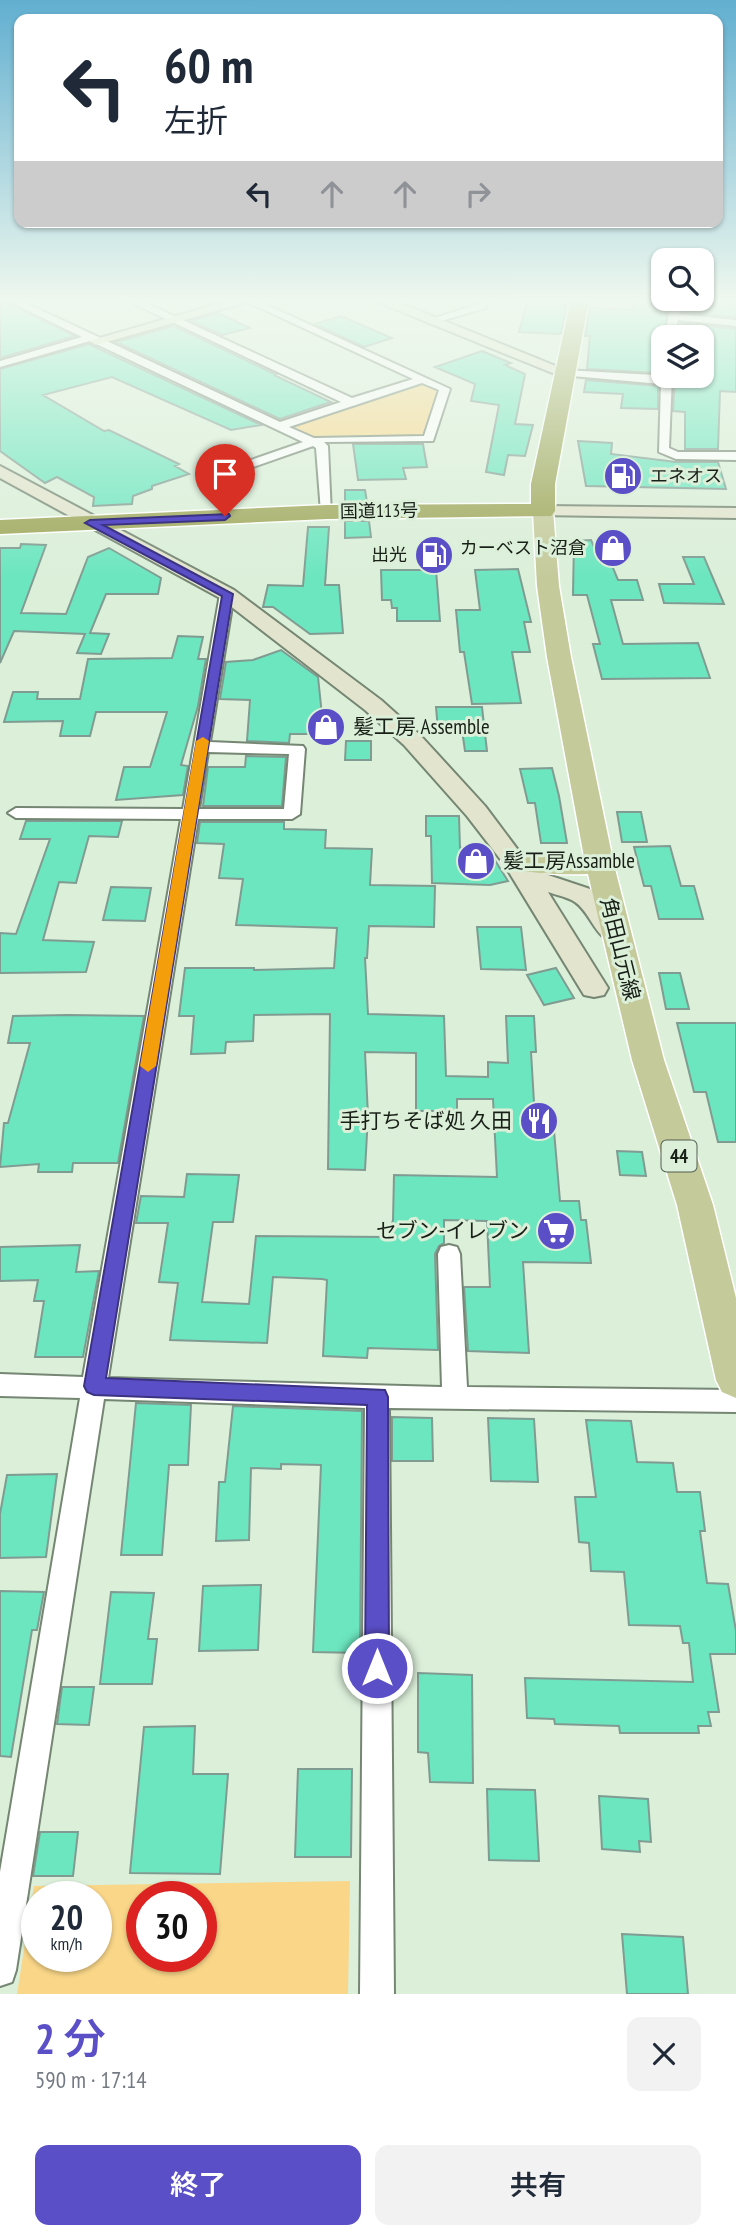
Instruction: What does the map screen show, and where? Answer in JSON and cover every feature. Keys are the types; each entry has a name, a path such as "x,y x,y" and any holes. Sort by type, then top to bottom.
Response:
{"highway":[{"path":"543,511 543,484 561,392"},
{"name":"国道113号","path":"0,527 327,512 543,511"}],"main road":[{"name":"角田山元線","path":"543,511 548,586 559,657 615,934 648,1060 695,1205 736,1380"},
{"path":"519,868 600,865"}],"street":[{"path":"203,392 322,446 327,512"},
{"path":"330,392 351,402"},
{"path":"277,427 382,392"},
{"path":"225,516 225,489 206,480 322,439 429,439 444,392"},
{"path":"666,392 663,450 676,455 736,456"},
{"path":"0,471 90,523 228,594 320,662 412,740 454,785 519,868 594,988"},
{"path":"543,511 736,513"},
{"path":"0,1970 94,1386 228,594"},
{"path":"16,813 292,814 297,749 202,747"},
{"path":"519,868 584,896 615,934"},
{"path":"449,1254 454,1398"},
{"path":"0,1385 377,1397 736,1401"},
{"path":"377,1397 377,1994"}],"shaded area":[{"path":"393,392 437,392 422,435 312,436 293,426"},
{"path":"350,1881 348,1994 17,1994 21,1969 21,1972 112,1972 112,1885 126,1885 126,1972 217,1972 217,1883"}],"building":[{"path":"0,392 54,392 43,395 104,431 109,430 179,464 175,466 189,474 152,486 152,489 133,496 132,504 93,506 94,497 57,477 45,483 0,451"},
{"path":"146,392 191,392 261,425 231,430"},
{"path":"223,392 310,392 331,402 280,419"},
{"path":"473,392 521,392 515,424 533,425 525,456 508,455 504,475 486,472 499,405 471,401"},
{"path":"585,392 658,392 658,409 621,408 623,394"},
{"path":"674,392 720,392 718,449 685,449 685,412 673,411"},
{"path":"578,441 612,443 611,454 676,462 718,462 726,489 586,486"},
{"path":"353,444 423,444 427,467 403,468 406,479 358,480"},
{"path":"345,490 365,490 367,502 345,502"},
{"path":"345,521 369,521 371,537 345,538"},
{"path":"308,527 329,527 325,585 339,585 343,633 310,634 273,607 263,607 268,585 303,586"},
{"path":"591,540 601,563 611,563 618,580 637,580 643,600 611,600 623,644 698,643 710,678 602,679 593,644 600,644 587,595 573,595 574,541"},
{"path":"21,544 46,545 21,613 66,614 88,557 109,548 161,578 158,594 106,594 90,633 109,634 101,654 77,653 85,634 14,631 0,663 0,548 20,548"},
{"path":"683,557 704,557 724,604 664,603 659,584 694,584"},
{"path":"518,569 531,622 524,622 530,652 512,652 521,703 472,704 464,652 460,652 456,610 480,610 475,570"},
{"path":"381,570 436,570 440,621 397,621 397,608 392,608 391,600 382,600"},
{"path":"178,636 203,637 198,659 206,659 198,706 181,765 188,766 183,795 116,800 124,767 150,767 167,712 96,712 90,736 60,736 63,721 4,722 13,692 38,692 37,699 80,699 88,659 172,658"},
{"path":"281,650 318,677 324,734 290,734 289,743 247,741 250,700 220,699 226,662 253,660"},
{"path":"436,707 482,707 487,751 465,751 462,730 438,730"},
{"path":"346,741 371,741 371,760 345,760"},
{"path":"246,756 286,757 282,806 203,806 208,767 245,767"},
{"path":"552,768 567,843 541,843 535,803 528,803 520,769"},
{"path":"617,812 641,812 647,842 622,842"},
{"path":"426,816 459,816 460,848 486,846 508,881 490,885 432,883 431,836 426,836"},
{"path":"26,821 122,821 118,837 89,836 76,883 59,882 43,940 94,942 86,972 0,973 0,933 16,934 50,839 20,839"},
{"path":"200,822 284,822 284,829 326,830 325,848 372,849 370,885 435,886 434,927 369,926 365,958 368,1014 444,1016 446,1076 488,1077 488,1062 508,1063 506,1016 534,1016 536,1052 531,1052 535,1119 553,1119 560,1201 579,1201 581,1220 586,1220 591,1263 523,1262 529,1353 468,1351 464,1287 490,1287 487,1221 444,1220 444,1243 435,1254 438,1350 368,1348 367,1358 323,1356 327,1280 273,1277 267,1343 170,1340 178,1283 159,1282 168,1223 136,1223 141,1196 184,1197 187,1174 239,1175 233,1222 213,1222 202,1302 249,1304 256,1236 388,1237 393,1220 394,1175 497,1177 493,1099 457,1099 457,1111 416,1111 416,1053 365,1052 368,1116 365,1170 328,1169 330,1014 254,1015 253,1041 226,1042 225,1053 191,1054 194,1016 179,1016 185,968 334,968 337,928 236,925 243,879 219,878 224,844 197,843"},
{"path":"670,846 681,886 694,886 703,919 659,919 651,886 644,886 634,847"},
{"path":"111,887 151,888 145,921 103,920"},
{"path":"477,927 521,927 526,970 481,969"},
{"path":"556,968 574,998 544,1005 527,975"},
{"path":"659,973 680,973 689,1009 666,1009"},
{"path":"13,1016 144,1016 118,1163 73,1163 72,1172 38,1172 39,1164 0,1167 4,1123 8,1123 30,1043 8,1043"},
{"path":"677,1023 736,1023 736,1142 718,1142 706,1092 694,1092"},
{"path":"617,1151 642,1152 646,1176 620,1175"},
{"path":"80,1245 76,1272 99,1271 83,1357 35,1357 44,1301 34,1301 38,1280 0,1281 0,1247"},
{"path":"136,1403 191,1405 188,1465 169,1465 162,1555 121,1555"},
{"path":"233,1406 362,1411 360,1653 313,1652 321,1465 281,1464 281,1469 251,1468 249,1540 216,1541 219,1482 225,1482"},
{"path":"392,1417 432,1418 433,1461 392,1461"},
{"path":"488,1418 534,1419 538,1482 491,1481"},
{"path":"586,1420 631,1421 637,1462 673,1463 677,1492 700,1492 705,1531 700,1531 707,1583 728,1584 736,1631 736,1654 710,1654 719,1712 708,1712 711,1726 698,1726 699,1733 620,1733 619,1726 555,1724 554,1719 527,1718 525,1678 693,1682 689,1643 683,1643 680,1626 629,1625 624,1572 591,1571 589,1543 579,1542 575,1497 596,1497"},
{"path":"57,1474 46,1557 0,1558 0,1514 7,1475"},
{"path":"261,1585 258,1650 199,1651 203,1586"},
{"path":"0,1591 44,1592 37,1630 32,1630 11,1757 0,1756"},
{"path":"111,1592 154,1593 148,1639 157,1639 152,1684 100,1684"},
{"path":"418,1673 472,1675 473,1783 430,1782 428,1753 418,1752"},
{"path":"62,1687 94,1687 89,1725 57,1724"},
{"path":"195,1726 193,1774 228,1774 220,1874 130,1873 144,1727"},
{"path":"298,1769 352,1769 351,1857 295,1857"},
{"path":"487,1789 535,1790 539,1861 489,1860"},
{"path":"599,1796 648,1799 651,1842 639,1841 640,1852 602,1849"},
{"path":"40,1832 78,1832 73,1876 33,1876"},
{"path":"622,1934 683,1937 688,1994 627,1994"}],"slow traffic":[{"path":"148,1066 203,741"}],"place":[{"name":"エネオス","path":"623,476"},
{"name":"カーベスト沼倉","path":"613,548"},
{"name":"出光","path":"434,555"},
{"name":"髪工房 Assemble","path":"326,727"},
{"name":"髪工房Assamble","path":"476,861"},
{"name":"手打ちそば処 久田","path":"539,1121"},
{"name":"セブン-イレブン","path":"556,1231"}],"route":[{"path":"225,516 90,523 228,594 94,1386 377,1397 377,1668"}]}
